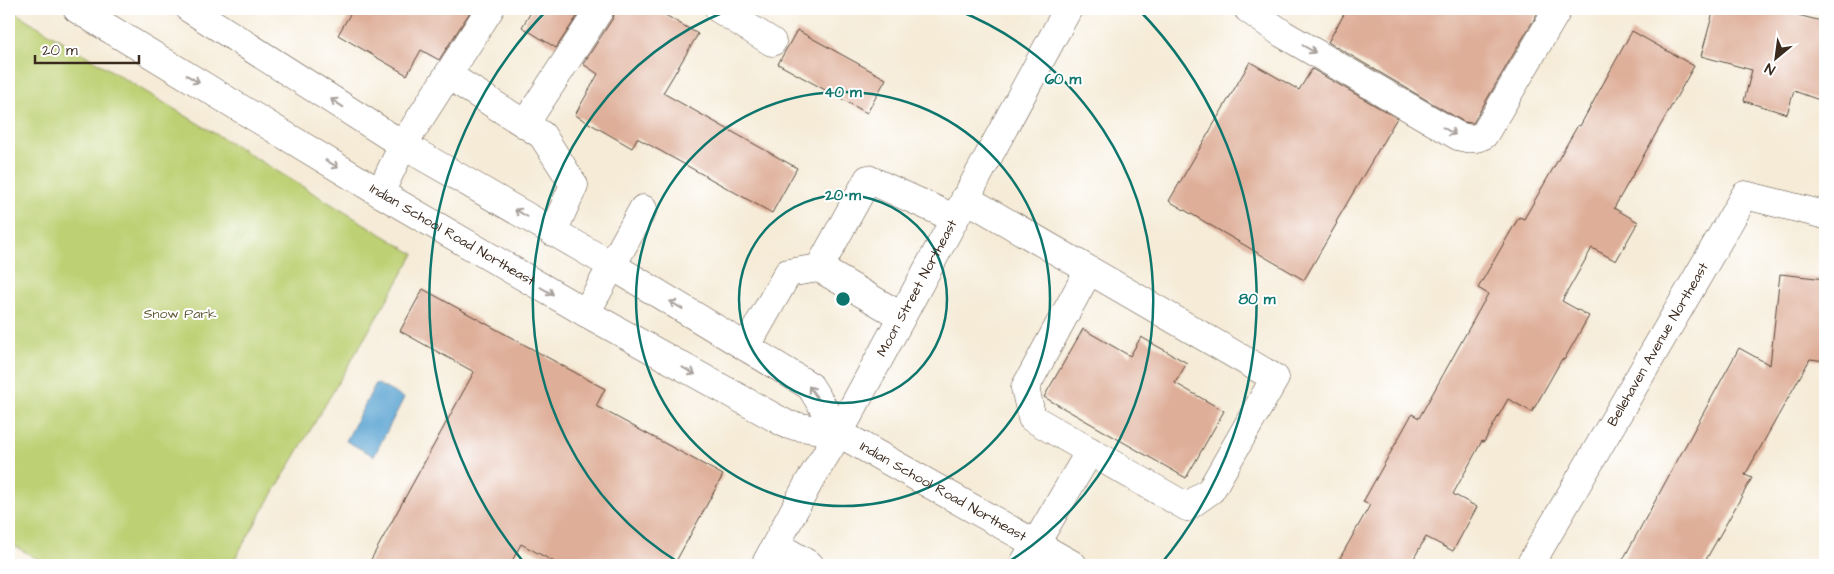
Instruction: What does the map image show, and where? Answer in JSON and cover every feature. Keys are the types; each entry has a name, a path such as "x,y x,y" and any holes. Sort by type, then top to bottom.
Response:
{"street":[{"name":"Indian School Road Northeast","path":"77,9 380,193 586,313 788,425 839,433 1029,555 1073,565"},
{"name":"Indian School Road Northeast","path":"190,9 403,145 611,265 810,386 839,433"},
{"path":"380,193 403,145 490,9"},
{"path":"525,124 600,9"},
{"path":"719,9 772,42"},
{"name":"Moon Street Northeast","path":"770,555 809,482 839,433 1068,9"},
{"path":"1264,14 1458,136 1471,140 1484,135 1558,9"},
{"path":"448,75 542,134 574,185 553,232"},
{"path":"819,268 868,179 960,208 1089,270 1275,378 1211,490 1187,506 1032,418 1025,388 1089,270"},
{"name":"Bellehaven Avenue Northeast","path":"1530,565 1745,195 1825,215"},
{"path":"586,313 643,209"},
{"path":"746,347 788,273 819,268 901,316"},
{"path":"1029,555 1090,451"},
{"path":"770,555 810,565"}],"green space":[{"name":"Snow Park","path":"9,9 414,254 231,565 48,565 9,543"}],"water":[{"path":"376,383 404,398 374,456 346,441"}],"building":[{"path":"353,9 472,9 439,60 421,50 407,75 338,35"},
{"path":"533,9 582,9 556,48 522,27"},
{"path":"615,9 655,9 698,34 663,93 797,168 772,213 637,138 632,148 575,115 598,74 583,64 613,18"},
{"path":"1347,9 1540,9 1473,123 1471,123 1464,122 1328,42"},
{"path":"1714,9 1775,9 1825,22 1825,102 1794,91 1787,114 1744,101 1752,70 1701,56"},
{"path":"797,30 886,79 867,113 778,64"},
{"path":"1632,31 1694,66 1614,208 1638,222 1616,261 1592,248 1562,301 1589,316 1532,412 1508,399 1484,442 1482,441 1453,494 1477,507 1453,551 1426,537 1410,565 1336,565 1370,505 1363,502 1412,414 1419,418 1488,294 1478,288 1519,217 1524,219 1578,125 1580,126"},
{"path":"1250,62 1299,90 1312,69 1397,118 1304,280 1169,201"},
{"path":"1780,274 1825,279 1825,361 1810,359 1745,475 1752,478 1703,565 1620,565 1739,348 1770,365"},
{"path":"423,289 605,389 596,406 723,475 674,565 560,565 521,544 510,565 368,565 474,372 400,331"},
{"path":"1083,329 1130,356 1141,337 1187,363 1175,383 1224,411 1186,478 1044,397"}]}
